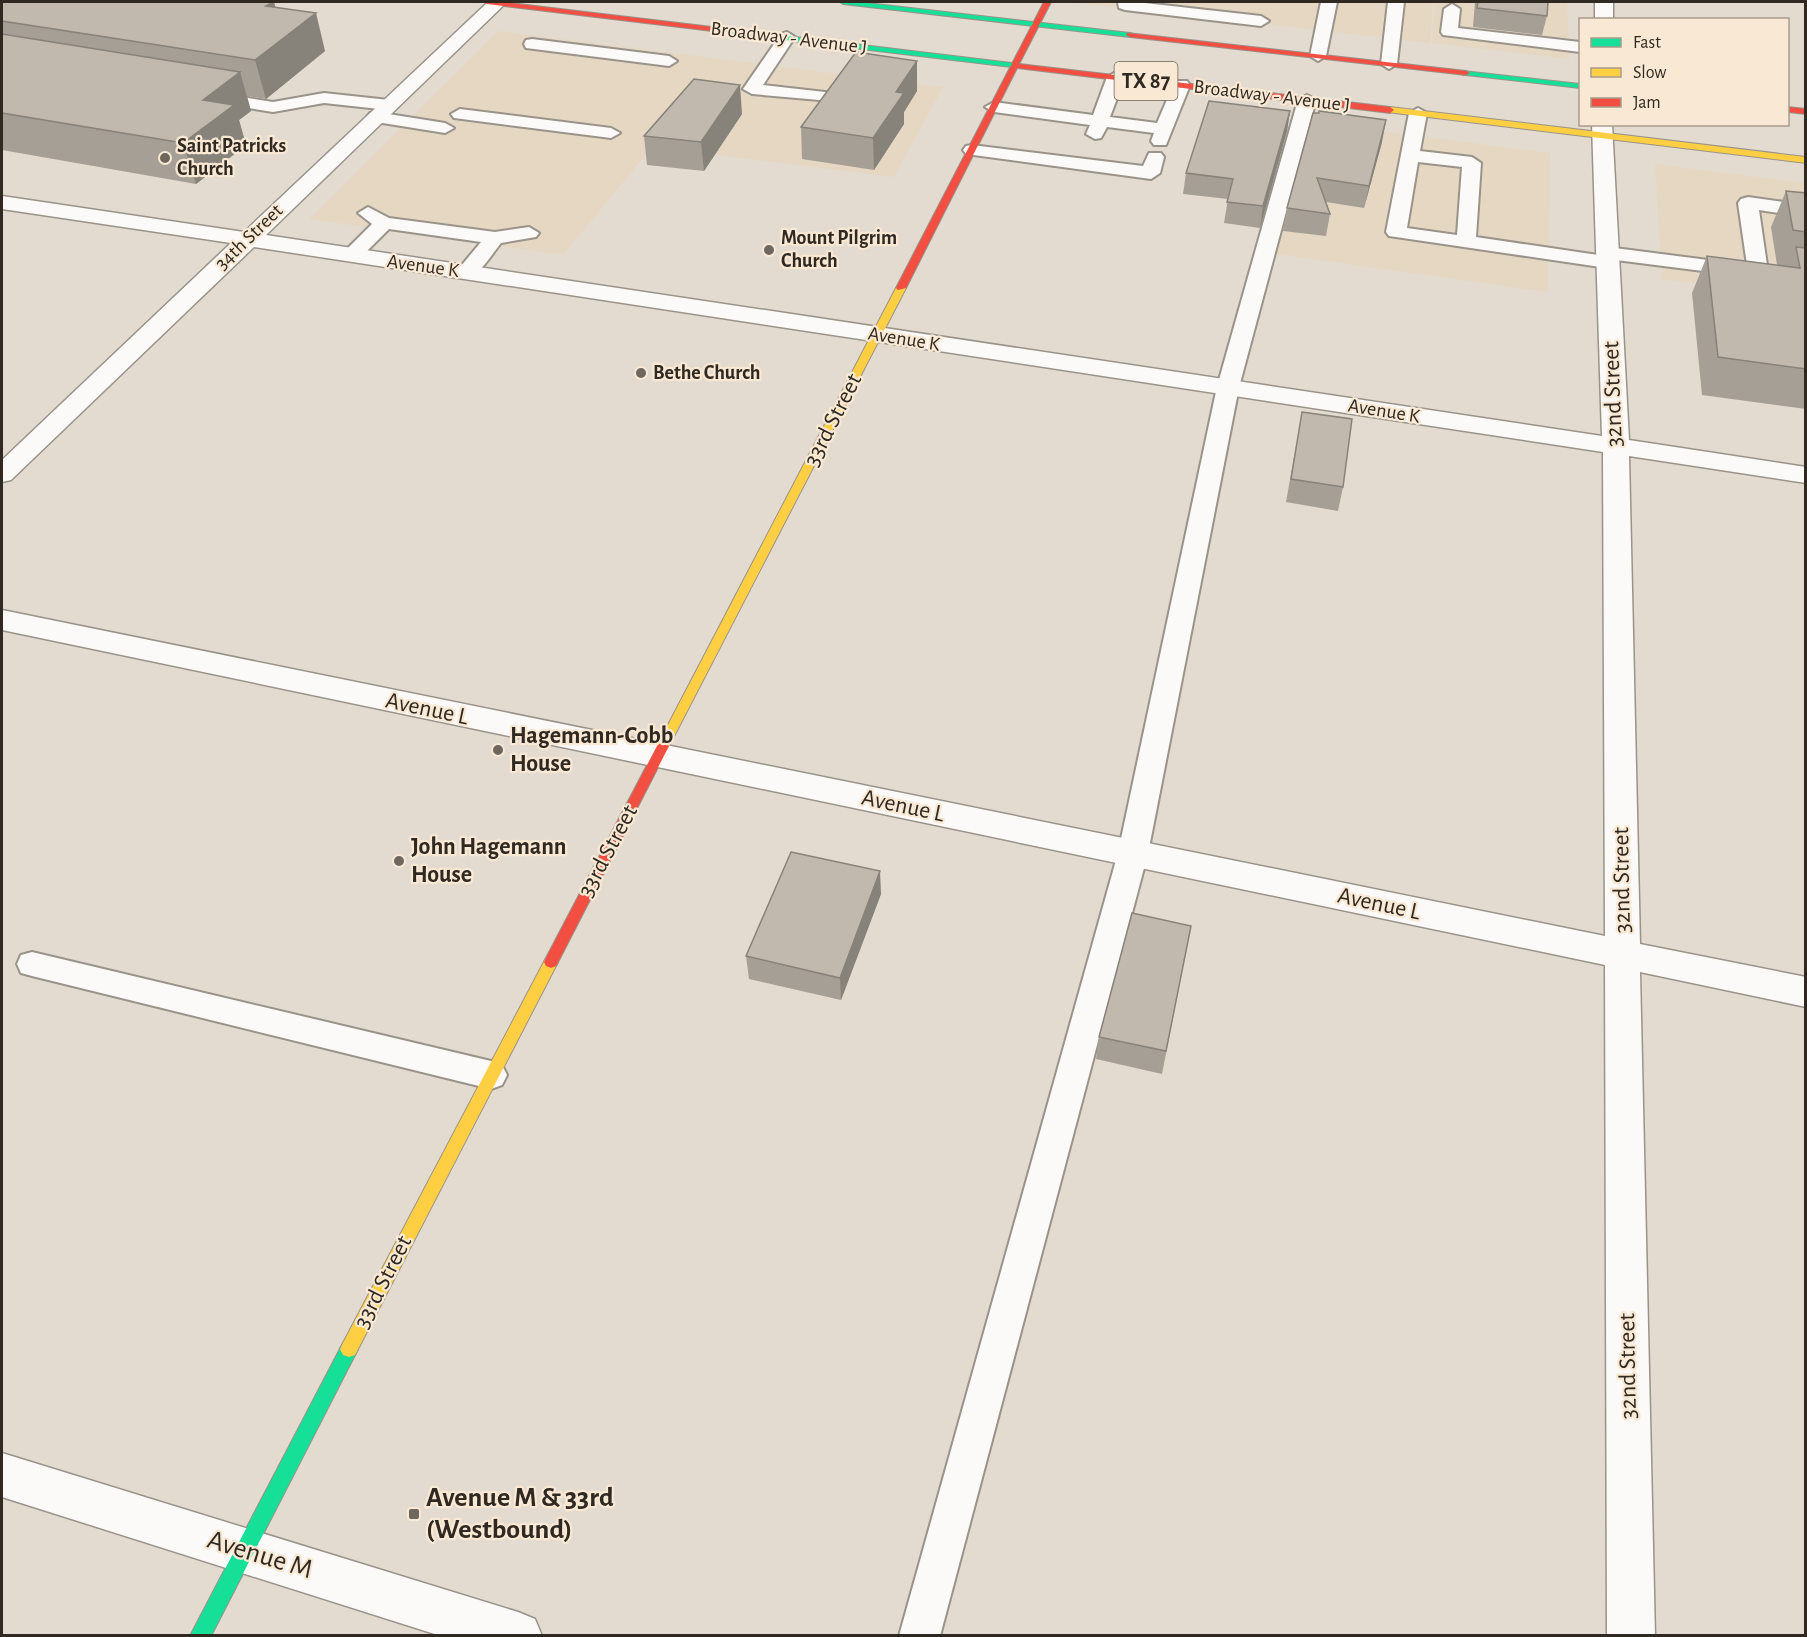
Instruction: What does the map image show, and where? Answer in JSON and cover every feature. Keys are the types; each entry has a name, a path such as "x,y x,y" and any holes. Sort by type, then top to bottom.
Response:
{"main road":[{"name":"Broadway - Avenue J","path":"494,2 1418,113 1602,130 1806,159"},
{"name":"Broadway - Avenue J","path":"843,2 1579,86"},
{"name":"33rd Street","path":"200,1635 878,335 1047,2"},
{"path":"1789,110 1806,112"}],"street":[{"name":"34th Street","path":"2,474 494,2"},
{"path":"1604,2 1604,18"},
{"name":"32nd Street","path":"1602,130 1616,447 1631,1635"},
{"name":"Avenue K","path":"2,202 1806,475"},
{"name":"Avenue L","path":"2,620 1806,992"},
{"name":"Avenue M","path":"2,1474 518,1635"}],"lane":[{"path":"1126,2 1125,5 1173,8 1261,21"},
{"path":"1256,49 1264,2"},
{"path":"1318,56 1329,2"},
{"path":"1389,64 1396,2"},
{"path":"1452,9 1449,32 1579,47"},
{"path":"787,37 752,89 825,97"},
{"path":"532,44 669,61"},
{"path":"1092,142 1116,77"},
{"path":"994,107 1092,142 1151,172 1181,85"},
{"path":"190,93 273,107 324,98 445,128"},
{"path":"919,1635 1133,853 1228,387 1307,100"},
{"path":"1418,113 1396,232 1466,242 1767,274 1748,203 1806,211"},
{"path":"460,114 612,133"},
{"path":"972,150 1092,142 1160,142"},
{"path":"1410,155 1472,163 1466,242"},
{"path":"352,255 376,218 495,238 529,232"},
{"path":"466,272 495,238"},
{"path":"32,964 491,1076"}],"shaded area":[{"path":"1070,2 1433,2 1430,43"},
{"path":"1435,2 1567,2 1569,59 1432,43"},
{"path":"498,31 943,87 894,177 652,147 563,255 309,219"},
{"path":"1311,122 1550,153 1548,292 1275,254"},
{"path":"1655,164 1805,183 1805,298 1662,279"}],"building":[{"path":"2,2 273,2 266,6 316,13 255,60 2,21"},
{"path":"1478,2 1548,2 1547,16 1477,8"},
{"path":"2,34 240,72 203,100 234,105 183,143 2,113"},
{"path":"856,52 917,61 896,92 904,93 873,138 801,127"},
{"path":"694,79 740,85 701,142 644,136"},
{"path":"1209,101 1290,111 1263,206 1227,202 1233,179 1186,173"},
{"path":"1319,111 1386,120 1369,186 1317,178 1330,214 1287,208 1313,113 1319,113"},
{"path":"1786,191 1806,193 1806,232 1793,230"},
{"path":"1796,247 1806,248 1806,369 1718,357 1707,256 1800,268"},
{"path":"1302,412 1352,419 1343,487 1291,479"},
{"path":"791,852 880,871 840,978 746,956"},
{"path":"1132,913 1191,926 1166,1051 1099,1037"}],"traffic: fast":[{"path":"843,2 1130,35"},
{"path":"729,31 1020,66"},
{"path":"1466,73 1579,86"},
{"path":"200,1636 349,1349"}],"traffic: slow":[{"path":"1390,110 1806,160"},
{"path":"663,746 901,288"},
{"path":"349,1349 551,962"}],"traffic: jam":[{"path":"487,2 729,31"},
{"path":"901,288 1047,2"},
{"path":"1130,35 1466,73"},
{"path":"1020,66 1390,110"},
{"path":"1789,110 1806,112"},
{"path":"551,962 663,746"}],"place":[{"name":"Saint Patricks Church","path":"165,158"},
{"name":"Mount Pilgrim Church","path":"769,250"},
{"name":"Bethe Church","path":"641,373"},
{"name":"Hagemann-Cobb House","path":"498,750"},
{"name":"John Hagemann House","path":"399,861"},
{"name":"Avenue M & 33rd (Westbound)","path":"414,1514"}]}
